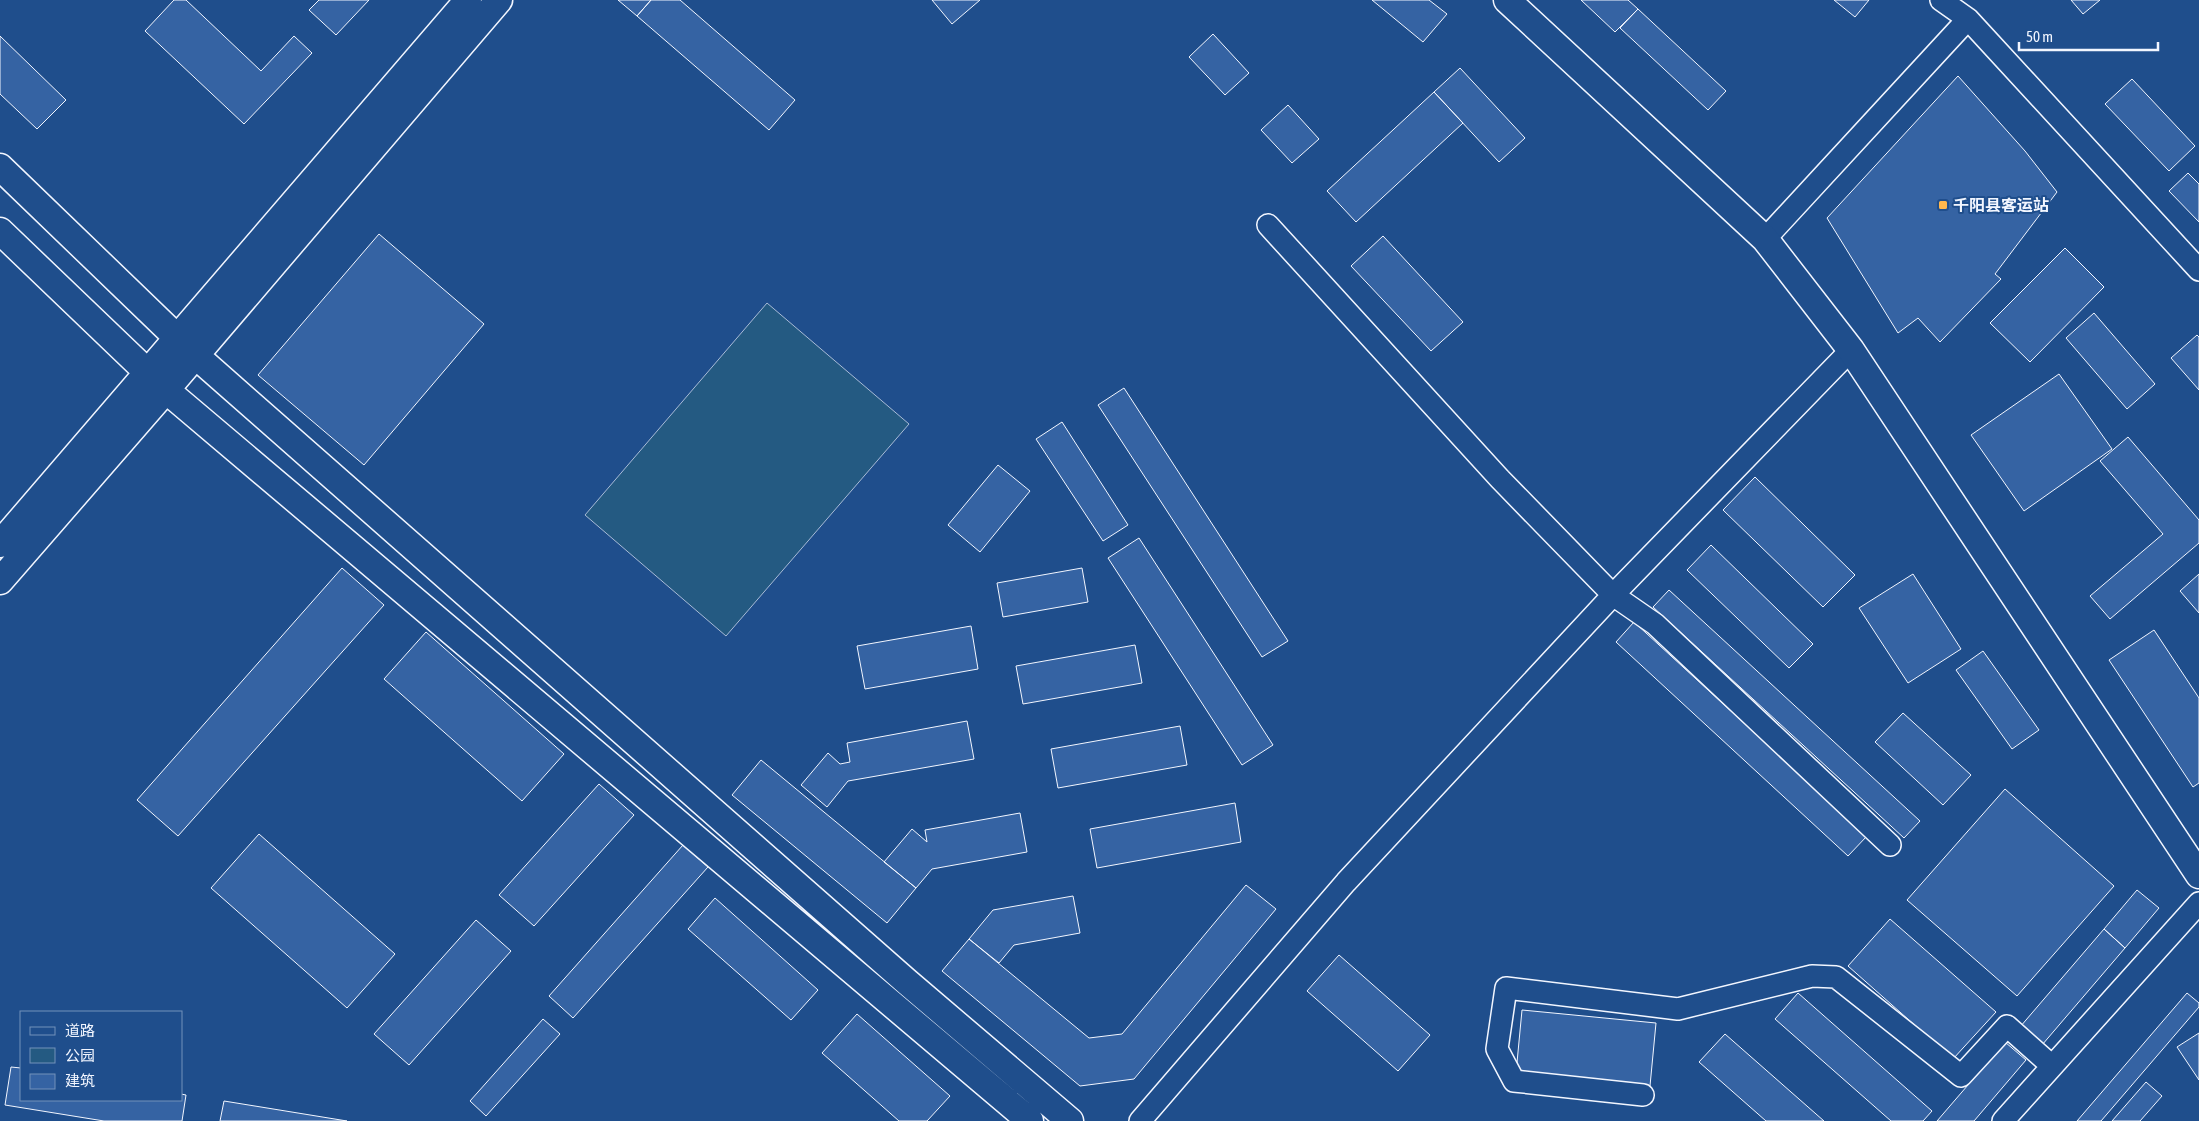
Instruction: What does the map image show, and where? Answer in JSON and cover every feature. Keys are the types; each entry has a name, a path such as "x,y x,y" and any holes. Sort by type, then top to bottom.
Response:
{"main road":[{"path":"0,581 157,381 468,0"},
{"path":"186,347 498,0"},
{"path":"1507,0 1765,239 1851,350 2199,875"},
{"path":"0,167 186,347 899,976 1070,1121"},
{"path":"0,231 157,381 1030,1121"},
{"path":"0,544 157,381"}],"street":[{"path":"1941,0 1968,19 2199,270"},
{"path":"1958,0 1968,19"},
{"path":"1765,239 1968,19"},
{"path":"1268,226 1500,479 1613,595 1655,624 1890,845"},
{"path":"1140,1121 1346,882 1613,595 1851,350"},
{"path":"2003,1121 2199,904"},
{"path":"1643,1095 1514,1081 1497,1049 1506,988 1678,1009 1812,976 1836,977 1961,1076 2006,1026 2052,1066"}],"green space":[{"path":"767,303 909,424 726,636 585,515"}],"building":[{"path":"174,0 186,0 261,71 294,36 312,53 244,124 145,31"},
{"path":"319,0 369,0 336,35 309,10"},
{"path":"618,0 651,0 637,16"},
{"path":"651,0 680,0 795,100 769,130 637,16"},
{"path":"932,0 980,0 952,24"},
{"path":"1372,0 1429,0 1447,14 1423,42"},
{"path":"1581,0 1628,0 1638,9 1615,32"},
{"path":"1834,0 1869,0 1855,17"},
{"path":"2071,0 2100,0 2083,14"},
{"path":"1638,9 1726,91 1708,110 1620,28"},
{"path":"1213,34 1249,73 1225,95 1189,57"},
{"path":"0,36 66,100 37,129 0,94"},
{"path":"1460,68 1525,138 1499,162 1434,92"},
{"name":"千阳县客运站","path":"1958,76 2025,151 2057,192 1995,274 2001,279 1940,342 1918,318 1898,333 1827,218"},
{"path":"2132,79 2195,146 2169,171 2105,104"},
{"path":"1434,92 1463,123 1356,222 1327,191"},
{"path":"1288,105 1319,139 1292,163 1261,130"},
{"path":"2188,173 2199,184 2199,222 2169,191"},
{"path":"379,234 484,324 364,465 258,375"},
{"path":"1383,236 1463,322 1431,351 1351,266"},
{"path":"2065,248 2104,287 2030,362 1990,323"},
{"path":"2094,313 2155,384 2127,409 2066,338"},
{"path":"2197,335 2199,337 2199,390 2171,358"},
{"path":"2059,374 2112,449 2024,511 1971,435"},
{"path":"1124,388 1288,641 1262,657 1098,405"},
{"path":"1062,422 1128,525 1103,541 1036,439"},
{"path":"2128,437 2199,520 2199,543 2110,619 2090,596 2163,534 2100,461"},
{"path":"998,465 1030,491 980,552 948,525"},
{"path":"1755,477 1855,575 1823,607 1723,510"},
{"path":"1139,538 1273,745 1242,765 1108,558"},
{"path":"1711,545 1813,644 1789,668 1687,570"},
{"path":"342,568 384,605 178,836 137,800"},
{"path":"1082,568 1088,602 1003,617 997,583"},
{"path":"1913,574 1961,649 1908,683 1859,608"},
{"path":"2199,574 2199,613 2180,591"},
{"path":"1669,590 1920,821 1904,838 1653,607"},
{"path":"1634,622 1867,836 1848,856 1616,642"},
{"path":"971,626 978,669 865,689 857,646"},
{"path":"2154,630 2199,698 2199,783 2193,787 2109,660"},
{"path":"426,632 564,754 522,801 384,679"},
{"path":"1135,645 1142,683 1023,704 1016,666"},
{"path":"1983,651 2039,730 2012,749 1956,670"},
{"path":"1903,713 1971,775 1943,805 1875,742"},
{"path":"967,721 974,759 848,781 827,807 801,785 828,753 840,764 850,762 847,743"},
{"path":"1180,726 1187,765 1058,788 1051,749"},
{"path":"761,760 916,888 887,923 732,795"},
{"path":"599,784 634,815 534,926 499,895"},
{"path":"2005,789 2114,886 2017,996 1907,900"},
{"path":"1235,803 1241,842 1097,868 1090,829"},
{"path":"1020,813 1027,852 932,869 916,888 884,862 912,829 927,842 925,830"},
{"path":"259,834 395,954 347,1008 211,888"},
{"path":"683,845 708,867 573,1018 549,996"},
{"path":"1246,885 1276,909 1134,1079 1080,1086 942,971 969,939 1089,1038 1122,1034"},
{"path":"2137,890 2159,908 2125,948 2104,929"},
{"path":"1073,896 1080,933 1014,945 999,963 969,939 993,910"},
{"path":"715,898 818,990 791,1020 688,929"},
{"path":"1890,919 1996,1012 1953,1059 1848,966"},
{"path":"476,920 511,951 409,1065 374,1034"},
{"path":"2104,929 2125,948 2042,1045 2020,1027"},
{"path":"1339,955 1430,1035 1398,1071 1307,991"},
{"path":"1798,993 1932,1111 1923,1121 1891,1121 1775,1019"},
{"path":"2187,993 2199,1003 2199,1007 2101,1121 2077,1121"},
{"path":"1522,1010 1656,1023 1650,1086 1516,1073"},
{"path":"857,1014 950,1096 927,1121 899,1121 822,1053"},
{"path":"543,1019 560,1034 486,1116 470,1101"},
{"path":"2199,1033 2199,1080 2177,1047"},
{"path":"1725,1034 1824,1121 1766,1121 1699,1062"},
{"path":"2005,1042 2026,1060 1974,1121 1937,1121"},
{"path":"11,1067 20,1068 20,1101 182,1101 182,1094 186,1095 182,1121 104,1121 5,1105"},
{"path":"2146,1082 2162,1096 2140,1121 2112,1121"},
{"path":"224,1101 347,1121 220,1121"}],"place":[{"name":"千阳县客运站","path":"1943,205"}]}
